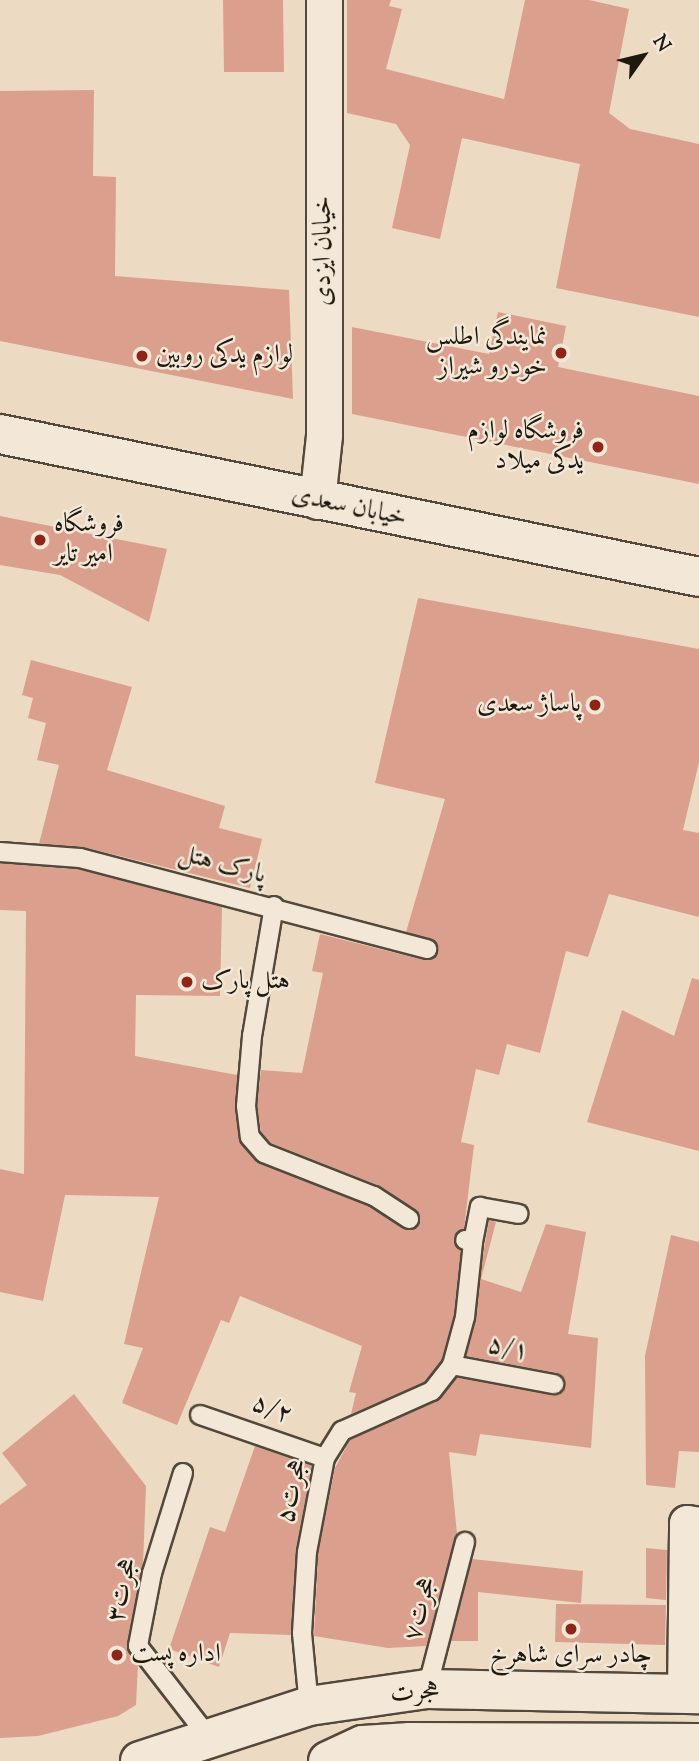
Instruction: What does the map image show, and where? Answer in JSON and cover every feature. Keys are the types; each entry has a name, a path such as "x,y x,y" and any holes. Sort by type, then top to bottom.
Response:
{"main road":[{"name":"خیابان سعدی","path":"0,434 317,501 699,577"},
{"name":"هجرت","path":"140,1761 309,1706 427,1689 692,1694"},
{"name":"هجرت","path":"328,1761 363,1745 410,1742 699,1743"}],"street":[{"name":"خیابان ایزدی","path":"317,501 324,435 324,0"},
{"path":"692,1694 687,1524 699,1525"}],"lane":[{"name":"پارک هتل","path":"0,852 80,858 274,906 427,949"},
{"path":"274,906 252,1036 246,1106 250,1137 264,1153 374,1196 410,1219"},
{"name":"هجرت۵","path":"309,1706 302,1633 307,1552 325,1458 342,1431 432,1391 452,1364 466,1317 469,1241 480,1207 518,1214"},
{"name":"۵/۱","path":"452,1364 554,1384"},
{"name":"۵/۲","path":"200,1415 325,1458"},
{"name":"هجرت۳","path":"183,1473 152,1573 138,1646 210,1739"},
{"name":"هجرت۷","path":"427,1689 465,1542"}],"building":[{"path":"223,0 283,0 284,72 224,72"},
{"path":"347,0 391,0 389,6 402,9 386,69 504,99 525,0 589,0 629,9 609,113 630,129 699,144 699,317 556,288 580,164 462,138 440,239 392,228 410,145 396,124 347,113"},
{"path":"94,90 93,176 116,177 115,276 289,290 293,399 0,341 0,91"},
{"path":"498,312 566,326 558,367 699,396 699,484 352,414 352,327 489,354"},
{"path":"0,516 167,549 149,622 60,575 0,565"},
{"path":"418,598 699,649 699,762 683,830 699,833 699,917 609,894 588,957 566,951 540,1053 507,1044 499,1075 476,1069 461,1142 474,1145 464,1229 454,1238 461,1250 454,1315 442,1360 425,1382 351,1414 356,1393 349,1392 362,1346 240,1296 229,1323 221,1320 177,1425 122,1403 143,1348 124,1344 159,1197 65,1195 43,1301 0,1292 0,1169 24,1174 26,911 0,910 0,863 78,869 222,907 220,996 136,995 135,1056 237,1075 239,1138 256,1161 369,1206 403,1229 415,1229 419,1213 380,1186 271,1143 261,1132 257,1106 261,1070 302,1073 323,973 312,971 320,934 424,960 438,953 434,941 406,932 445,799 375,783"},
{"path":"31,660 132,687 107,770 225,806 219,828 262,839 250,888 83,847 39,844 59,765 37,760 46,723 28,718 33,698 22,695"},
{"path":"692,978 699,980 699,1151 587,1122 622,1010 674,1036"},
{"path":"489,1220 496,1222 481,1279 521,1292 546,1224 586,1232 568,1334 598,1338 591,1448 480,1434 476,1456 449,1452 457,1534 426,1646 388,1648 314,1636 318,1553 335,1468 350,1440 437,1401 457,1377 552,1395 565,1387 556,1373 466,1356"},
{"path":"671,1235 699,1242 699,1452 679,1451 675,1488 646,1485 645,1356"},
{"path":"74,1394 146,1486 143,1565 127,1644 138,1664 136,1705 118,1716 38,1736 0,1738 0,1505 27,1485 2,1453"},
{"path":"255,1446 312,1466 296,1550 291,1635 230,1633 219,1667 169,1649 210,1527 225,1532"},
{"path":"646,1548 667,1550 666,1600 646,1598"},
{"path":"472,1559 583,1571 581,1603 478,1592 478,1641 451,1641"},
{"path":"556,1604 666,1605 665,1645 555,1642"}],"place":[{"name":"نمایندگی اطلس خودرو شیراز","path":"561,353"},
{"name":"لوازم یدکی روبین","path":"142,356"},
{"name":"فروشگاه لوازم یدکی میلاد","path":"598,447"},
{"name":"فروشگاه امیر تایر","path":"40,540"},
{"name":"پاساژ سعدی","path":"595,705"},
{"name":"هتل پارک","path":"187,982"},
{"name":"چادر سرای شاهرخ","path":"571,1629"},
{"name":"اداره پست","path":"117,1655"}]}
